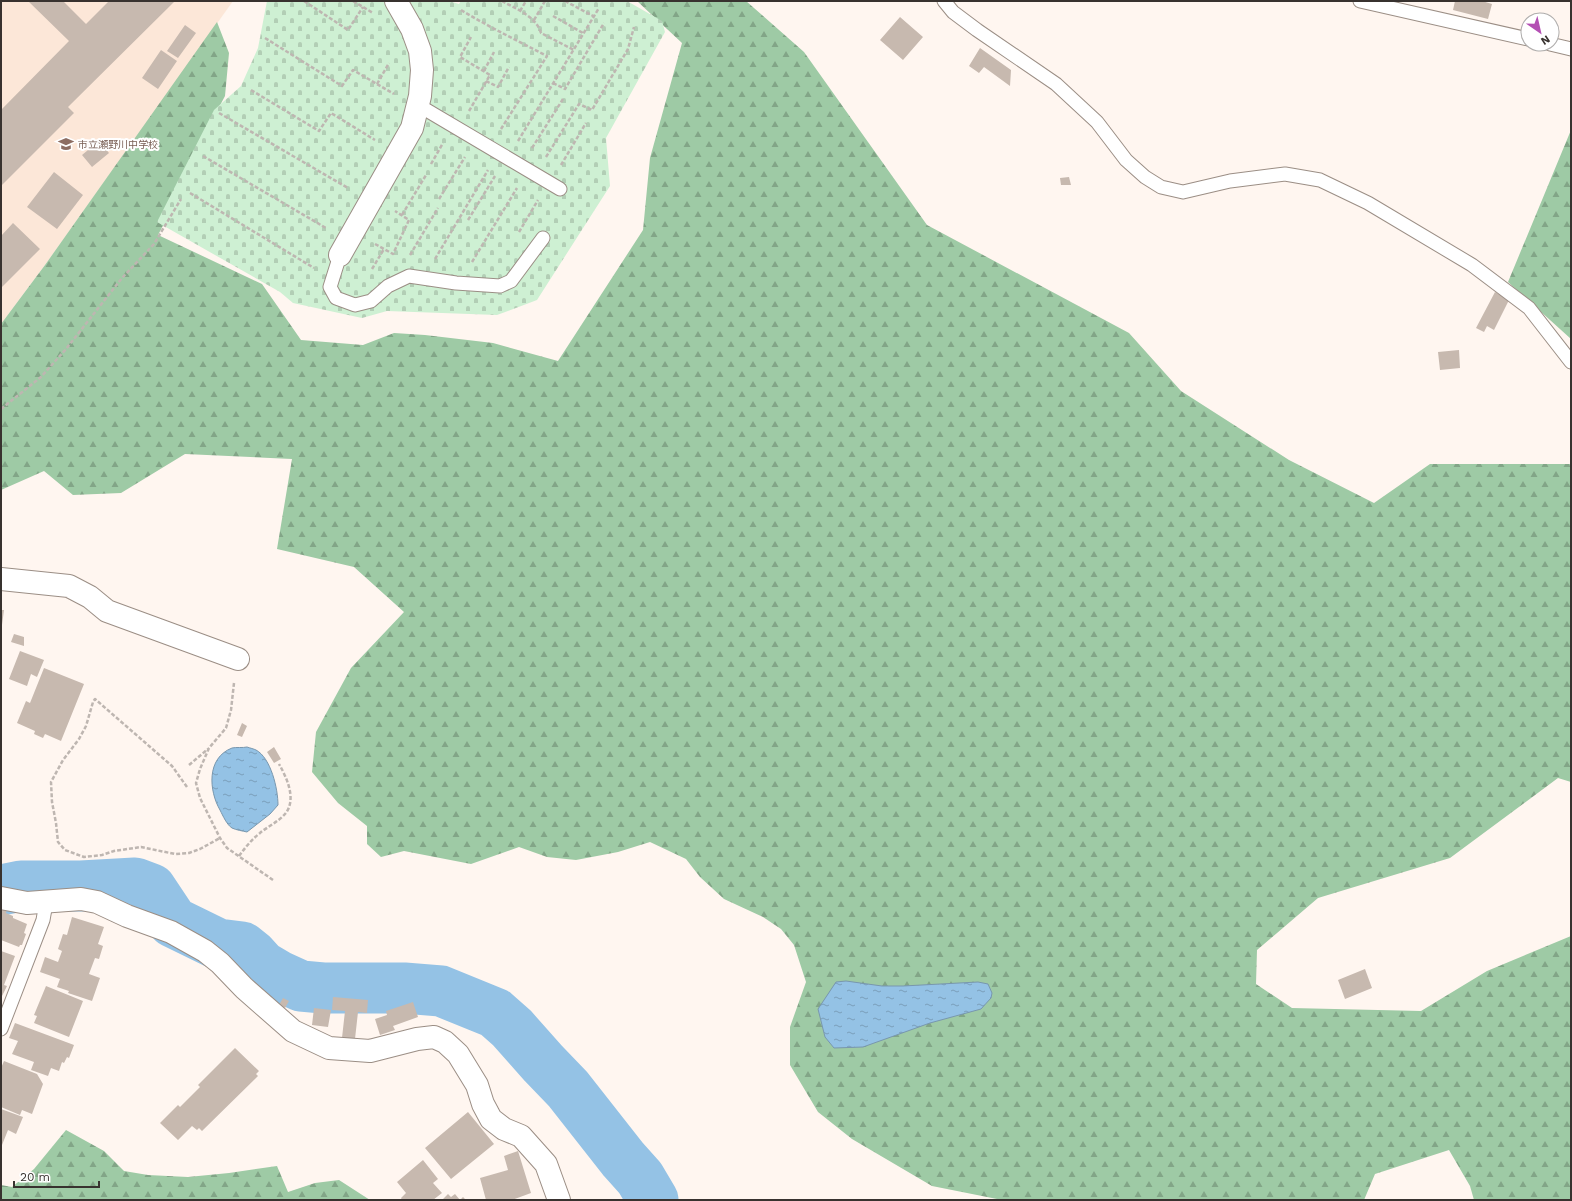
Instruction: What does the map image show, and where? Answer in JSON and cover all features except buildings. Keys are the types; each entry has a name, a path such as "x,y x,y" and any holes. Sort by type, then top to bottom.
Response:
{"street":[{"path":"340,255 412,128 418,104 422,70 420,51 412,29 396,1"},
{"path":"1,579 69,586 90,597 107,611 238,659"},
{"path":"1,898 27,903 46,903 81,899 96,902 127,916 171,932 205,951 220,963 244,988 292,1031 329,1048 370,1051 417,1039 434,1037 446,1042 458,1054 477,1085 483,1104 492,1119 504,1129 522,1136 546,1164 559,1200"}],"lane":[{"path":"944,1 953,12 977,30 1056,84 1097,122 1126,160 1144,176 1161,187 1182,192 1230,181 1285,174 1320,180 1368,203 1472,264 1529,308 1571,362"},
{"path":"1360,1 1520,37"},
{"path":"1560,46 1571,49"},
{"path":"418,104 476,139 497,155 532,170 560,189"},
{"path":"340,255 330,287 336,298 354,305 371,301 388,286 409,276 460,283 500,286 511,281 543,238"},
{"path":"1,1029 43,920 46,903"}],"path":[{"path":"304,1 348,30 363,7"},
{"path":"502,1 534,20 542,33 574,50"},
{"path":"520,11 526,1"},
{"path":"534,20 545,1"},
{"path":"565,1 593,16"},
{"path":"497,155 553,83 599,8"},
{"path":"434,261 497,155 547,56 501,31 492,29 461,10"},
{"path":"553,16 583,33"},
{"path":"553,83 565,89 604,23"},
{"path":"532,170 541,165 579,104 592,110 628,49 634,27"},
{"path":"458,128 490,74 460,57 471,37"},
{"path":"265,38 342,86 353,70 396,95"},
{"path":"484,71 494,52"},
{"path":"377,84 389,63"},
{"path":"486,81 498,87 509,67"},
{"path":"251,90 319,131 331,113 376,140"},
{"path":"460,283 532,170 563,99"},
{"path":"219,113 348,188"},
{"path":"532,170 556,174 586,123"},
{"path":"439,199 476,139"},
{"path":"468,220 501,166 497,155"},
{"path":"203,156 327,229"},
{"path":"402,215 426,176"},
{"path":"190,194 318,270"},
{"path":"1,409 41,377 66,349 122,278 154,244 182,198"},
{"path":"407,261 438,208"},
{"path":"189,765 209,748 226,728 231,710 238,659"},
{"path":"187,787 172,766 95,699 86,726 79,739 63,760 51,782 52,802 58,842 65,850 84,857 141,847 175,854 189,853 220,838"},
{"path":"209,748 196,783 200,798 220,838 227,848 255,866 273,880"},
{"path":"239,856 258,834 285,814 287,810 290,797 289,786 279,764"}],"shaded area":[{"name":"市立瀬野川中学校","path":"1,1 233,1 45,265 1,324"}],"green space":[{"path":"267,1 449,1 459,4 461,1 627,1 662,21 665,32 606,138 610,186 537,300 497,315 387,311 362,318 293,303 280,292 157,222 214,110 241,86 258,48"},
{"path":"637,1 746,1 804,52 927,225 1129,333 1181,391 1289,460 1374,503 1430,464 1571,464 1571,782 1558,778 1450,858 1318,898 1257,950 1256,984 1292,1008 1421,1011 1487,971 1571,936 1571,1200 1474,1200 1470,1186 1449,1150 1375,1174 1364,1200 1002,1200 932,1186 852,1139 818,1112 790,1065 790,1027 806,982 794,945 781,929 763,917 724,899 700,877 686,859 650,842 618,852 576,860 547,857 519,847 471,864 404,851 381,857 367,844 367,826 338,803 312,772 316,732 351,668 404,612 354,567 277,549 292,459 185,454 121,493 73,495 44,471 1,490 1,324 45,265 217,22 229,53 225,96 198,147 186,183 158,235 262,284 301,340 363,345 394,333 425,335 493,343 558,361 643,230 650,158 682,43"},
{"path":"1571,130 1571,339 1508,282"},
{"path":"66,1130 104,1151 124,1171 148,1175 188,1177 277,1166 288,1192 315,1183 339,1180 370,1200 1,1200 1,1185 12,1187 34,1169"}],"water":[{"path":"247,747 256,750 261,754 270,767 277,791 278,805 270,814 247,832 230,827 222,815 216,802 212,785 212,776 218,759 224,753 232,748"},
{"path":"846,981 882,986 978,982 988,984 992,993 991,998 981,1009 930,1023 863,1047 834,1048 825,1037 818,1009 836,982"}],"waterway":[{"path":"1,890 21,886 81,886 135,883 151,889 173,922 218,944 242,947 262,966 301,986 323,988 404,988 441,991 495,1013 512,1028 568,1089 623,1159 640,1178 653,1200"}],"place":[{"name":"市立瀬野川中学校","path":"66,144"}]}
